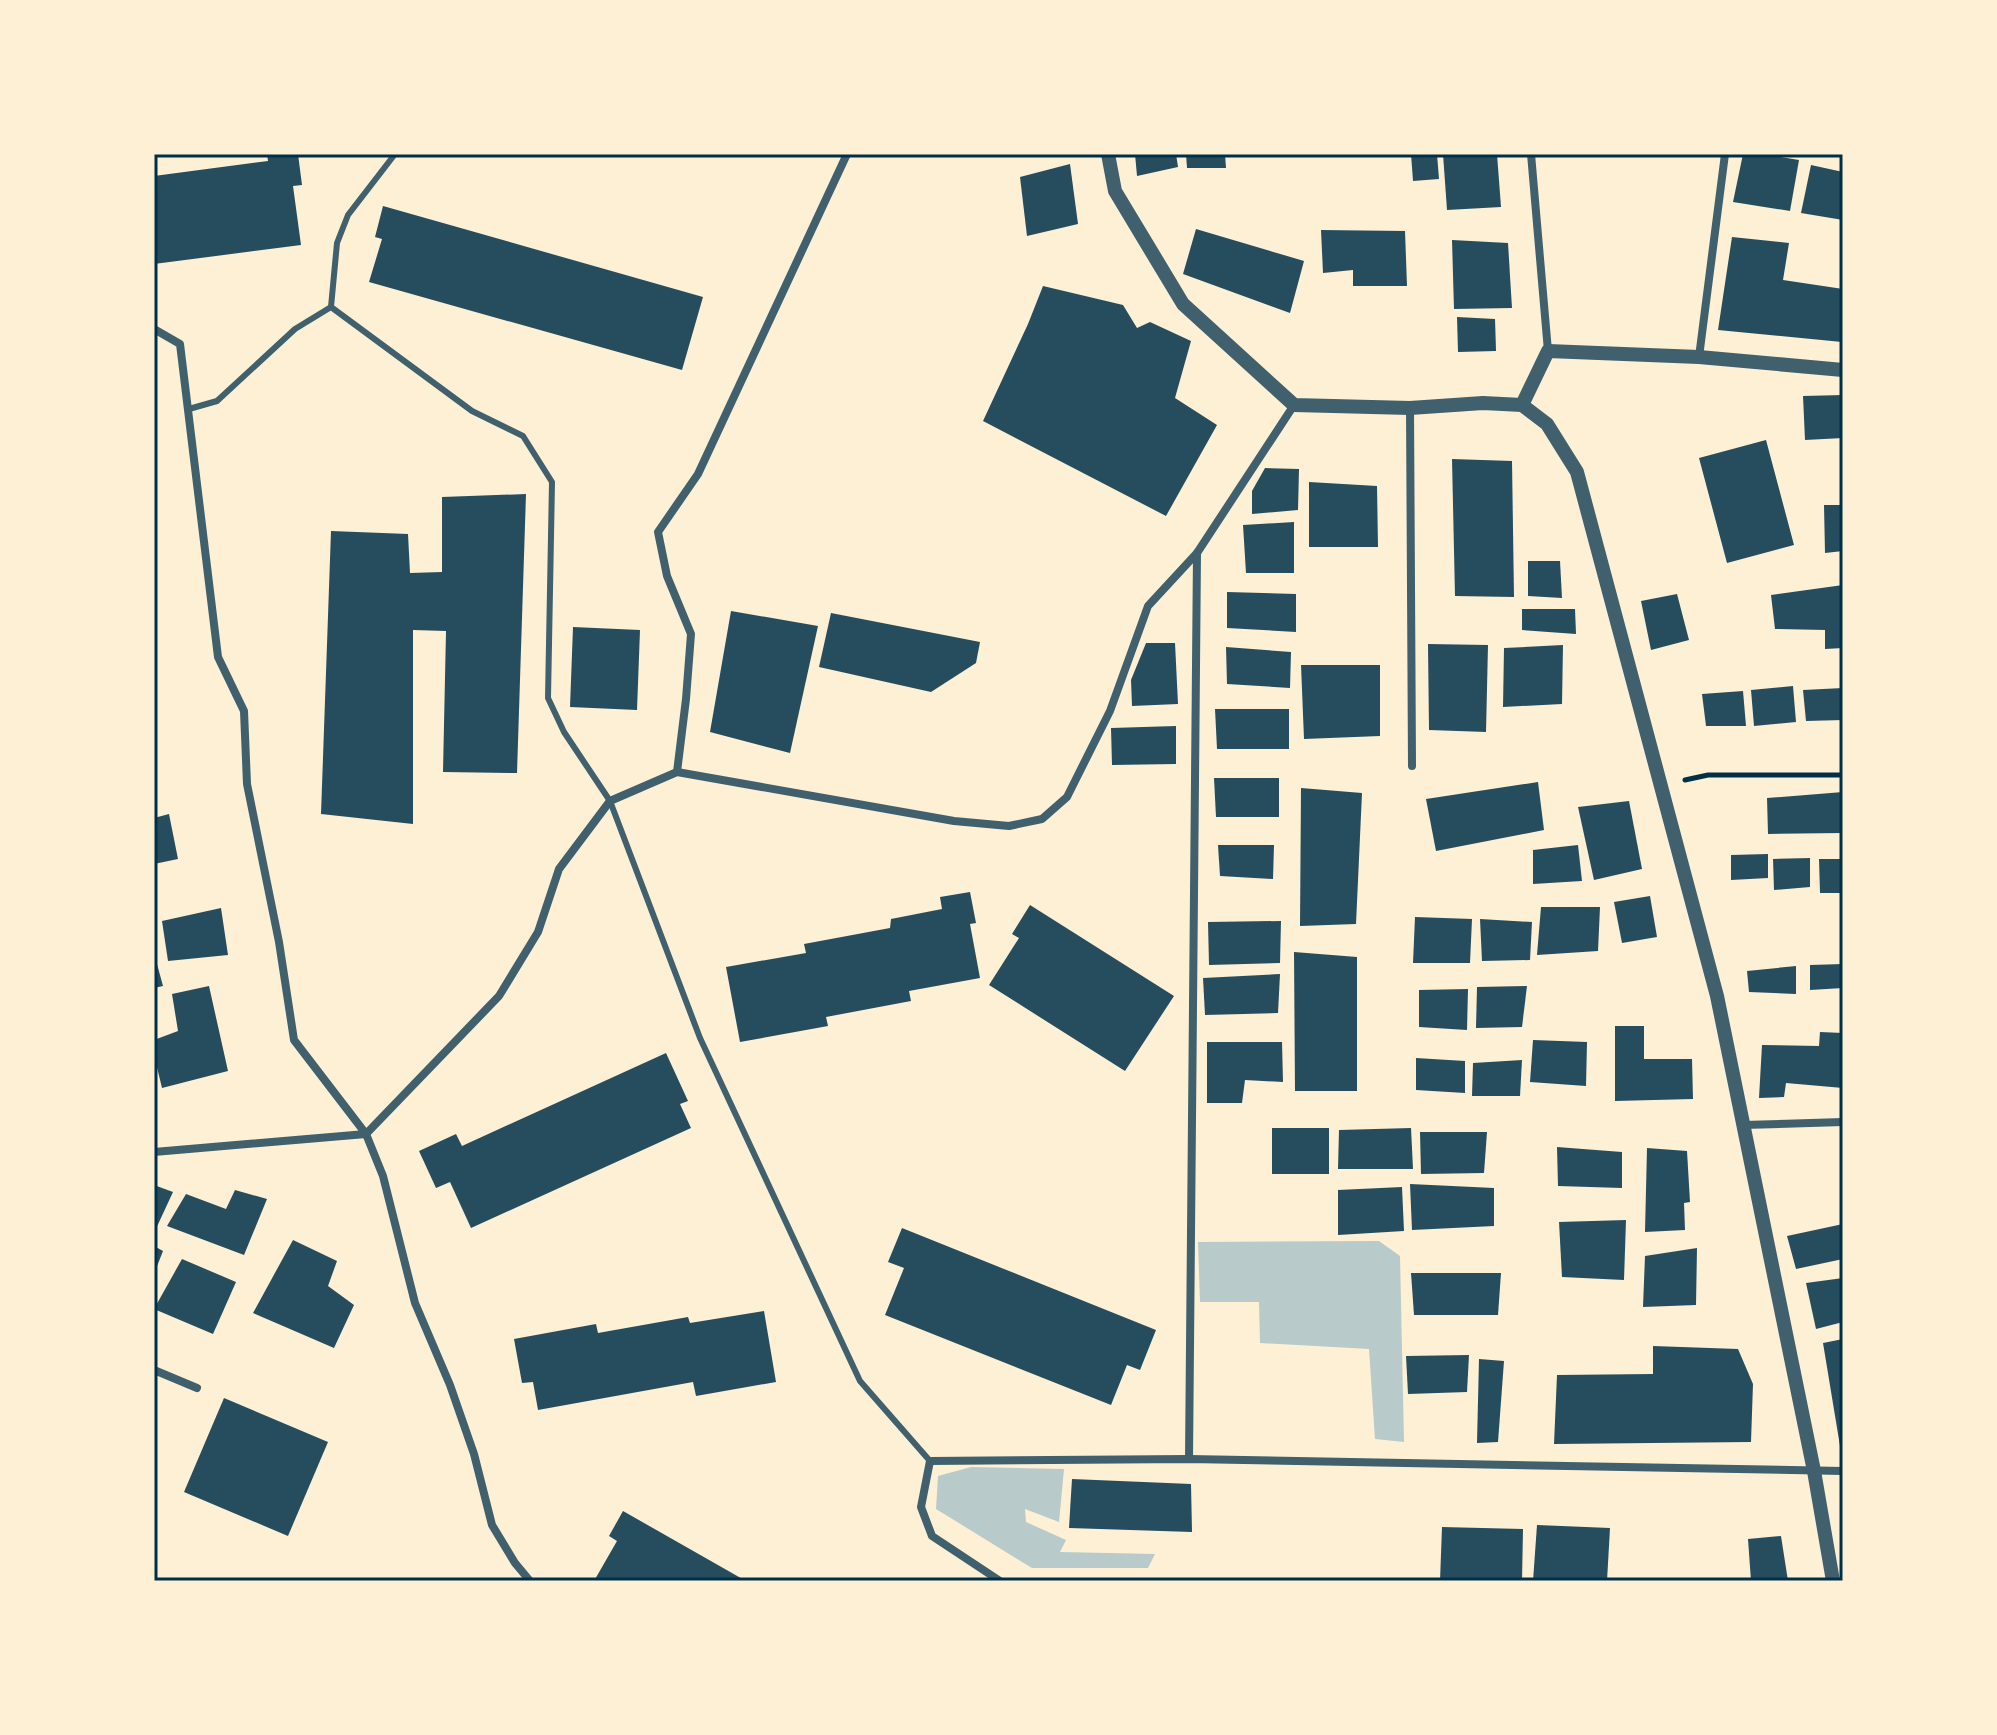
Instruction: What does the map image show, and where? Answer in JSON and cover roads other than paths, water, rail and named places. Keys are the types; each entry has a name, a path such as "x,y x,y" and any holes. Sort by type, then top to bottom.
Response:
{"street":[{"path":"677,772 691,634 667,576 658,532 698,474 847,154"},
{"path":"1108,154 1115,191 1183,304 1294,405 1410,408 1483,403 1522,405 1547,424 1577,472 1717,996 1814,1471 1833,1581"},
{"path":"1522,405 1548,351 1531,154"},
{"path":"1699,357 1725,154"},
{"path":"154,329 180,344 218,657 244,711 247,784 279,942 294,1040 366,1134 383,1176 415,1303 450,1385 474,1454 492,1525 530,1581"},
{"path":"1548,351 1699,357 1843,370"},
{"path":"154,1152 366,1134 499,996 538,932 559,869 610,801 677,772 954,821 1009,826 1042,819 1067,797 1110,711 1148,606 1197,553 1294,405"},
{"path":"1410,408 1412,766"},
{"path":"1189,1459 1197,553"},
{"path":"1743,1125 1843,1122"},
{"path":"154,1370 197,1388"},
{"path":"1000,1581 932,1536 921,1507 930,1461 1189,1459 1843,1471"}],"lane":[{"path":"331,307 337,243 348,215 395,154"},
{"path":"189,409 217,401 295,329 331,307"},
{"path":"331,307 472,411 523,436 552,482 548,698 564,732 610,801 700,1038 860,1381 930,1461"}]}
